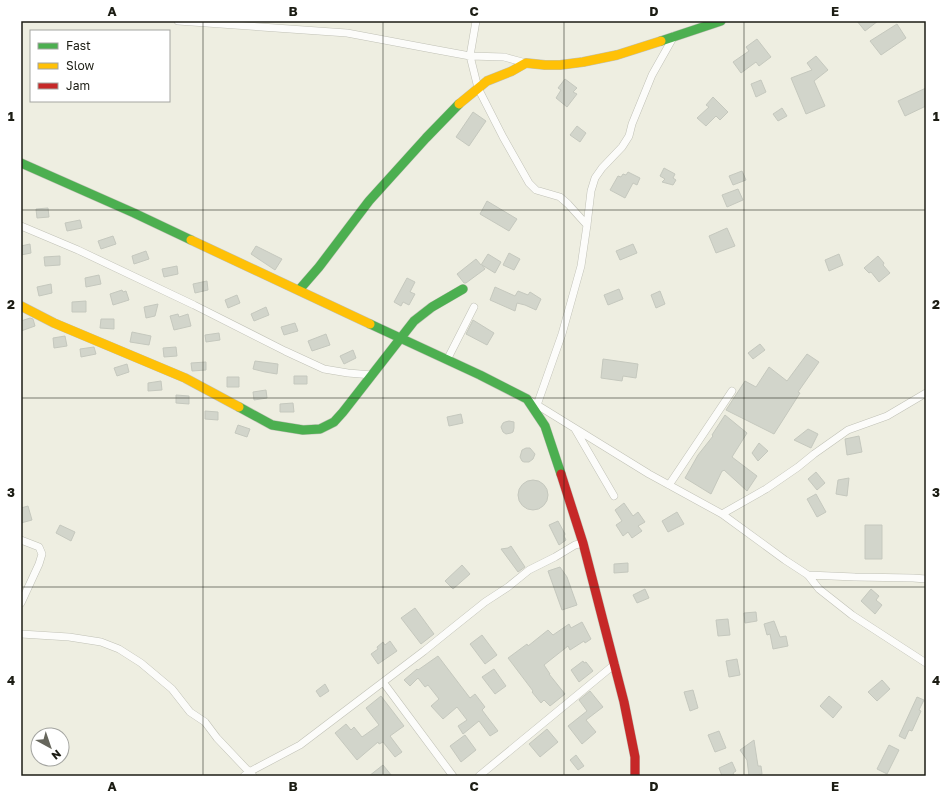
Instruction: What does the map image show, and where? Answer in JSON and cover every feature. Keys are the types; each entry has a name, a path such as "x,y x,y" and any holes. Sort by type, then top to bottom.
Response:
{"street":[{"path":"178,21 347,33 470,56 504,57 526,63 545,65 583,62 617,55 721,21"},
{"path":"476,21 470,56 478,88 503,136 529,183 536,190 560,197 587,225"},
{"path":"537,405 562,334 581,266 591,191 595,178 602,168 622,147 629,136 632,124 652,75 674,36"},
{"path":"299,290 319,267 369,201 455,108 487,81 501,74 512,71 526,63"},
{"path":"21,163 299,290 480,375 527,399 669,485 722,514 785,560 808,574 819,589 852,615 926,663"},
{"path":"21,226 78,250 324,369 372,376"},
{"path":"21,306 54,323 185,378 272,425 304,430 320,429 334,422 372,376 414,321 432,307 463,288"},
{"path":"447,360 474,308"},
{"path":"669,485 732,391"},
{"path":"722,514 798,467 848,430 888,416 926,393"},
{"path":"527,399 546,426 583,543 624,702 635,757 635,776"},
{"path":"574,428 614,496"},
{"path":"21,540 39,547 42,554 21,603"},
{"path":"21,634 69,637 100,642 119,649 141,663 172,689 190,712 205,722 249,775 300,745 424,651 485,602 508,587 528,570 555,557 575,545 583,543"},
{"path":"808,574 926,579"},
{"path":"479,776 614,664"},
{"path":"383,682 453,776"}],"building":[{"path":"857,21 878,21 865,31"},
{"path":"897,24 906,38 881,55 870,41"},
{"path":"757,39 771,57 759,66 756,62 741,73 733,62 749,51 746,47"},
{"path":"816,56 828,70 814,81 825,106 806,114 791,78 812,70 807,63"},
{"path":"565,79 577,88 573,92 577,94 567,107 556,98 561,90 558,88"},
{"path":"761,80 766,92 756,97 751,84"},
{"path":"926,88 926,106 905,116 898,101"},
{"path":"713,97 728,112 720,120 716,116 706,126 697,118 709,107 706,105"},
{"path":"782,108 787,116 778,121 773,114"},
{"path":"473,112 486,121 469,146 456,137"},
{"path":"577,126 586,133 580,142 570,135"},
{"path":"664,168 675,174 673,178 676,180 673,185 662,182 665,179 660,176"},
{"path":"742,171 746,180 733,185 729,176"},
{"path":"628,172 640,178 637,185 633,183 625,198 610,190 618,176 621,177 623,174 626,175"},
{"path":"738,189 743,200 727,207 722,195"},
{"path":"487,201 517,219 509,231 480,214"},
{"path":"48,208 49,217 37,218 36,209"},
{"path":"80,220 82,228 67,231 65,223"},
{"path":"727,228 735,246 716,253 709,236"},
{"path":"113,236 116,244 101,249 98,241"},
{"path":"30,244 31,253 21,255 21,246"},
{"path":"633,244 637,253 620,260 616,251"},
{"path":"256,246 282,259 275,270 251,254"},
{"path":"146,251 149,259 134,264 132,256"},
{"path":"509,253 520,259 514,270 503,265"},
{"path":"488,254 501,262 495,273 482,265 485,269 464,283 457,274 476,259 481,265"},
{"path":"839,254 843,265 829,271 825,260"},
{"path":"60,256 60,265 45,266 44,257"},
{"path":"878,256 890,273 879,282 871,272 869,273 864,268"},
{"path":"177,266 178,274 164,277 162,269"},
{"path":"99,275 101,284 86,287 85,278"},
{"path":"407,278 415,282 410,292 415,294 409,305 403,302 401,306 394,302"},
{"path":"207,281 208,290 195,293 193,284"},
{"path":"51,284 52,293 39,296 37,287"},
{"path":"495,287 515,296 518,291 528,295 530,292 541,299 536,310 517,303 515,311 490,300"},
{"path":"619,289 623,299 608,305 604,295"},
{"path":"122,290 123,292 126,291 129,300 113,305 110,294"},
{"path":"660,291 665,304 656,308 651,295"},
{"path":"237,295 240,303 228,308 225,300"},
{"path":"86,301 86,312 72,312 72,302"},
{"path":"158,304 155,316 146,318 144,307"},
{"path":"266,307 269,315 254,321 251,314"},
{"path":"178,314 179,317 188,314 191,326 174,330 170,316"},
{"path":"30,318 33,319 35,326 21,331 21,321"},
{"path":"101,319 114,319 114,329 100,328"},
{"path":"473,320 494,333 487,345 466,334"},
{"path":"295,323 298,331 284,335 281,327"},
{"path":"132,332 151,336 149,345 130,342"},
{"path":"219,333 220,340 206,342 205,335"},
{"path":"326,334 330,345 312,351 308,341"},
{"path":"65,336 67,346 54,348 53,338"},
{"path":"760,344 765,350 753,359 748,353"},
{"path":"94,347 96,354 81,357 80,349"},
{"path":"176,347 177,356 164,357 163,348"},
{"path":"353,350 356,358 344,364 340,356"},
{"path":"807,354 819,362 798,392 800,393 774,434 726,410 745,381 756,387 769,367 787,381"},
{"path":"603,359 638,364 636,378 623,376 622,381 601,378"},
{"path":"255,361 278,364 277,374 253,369"},
{"path":"206,362 206,370 192,371 191,363"},
{"path":"127,364 129,372 117,376 114,368"},
{"path":"294,376 307,376 307,384 294,384"},
{"path":"227,377 239,377 239,387 227,387"},
{"path":"161,381 162,390 148,391 148,383"},
{"path":"266,390 267,398 254,400 253,392"},
{"path":"176,395 189,396 189,404 176,403"},
{"path":"293,403 294,412 280,412 280,404"},
{"path":"205,411 218,412 218,420 205,419"},
{"path":"461,414 463,423 449,426 447,417"},
{"path":"725,415 747,433 732,457 757,476 747,491 724,470 722,471 711,494 685,478 698,455 713,436 712,435"},
{"path":"509,421 514,422 514,428 513,432 506,434 503,432 501,427 503,423"},
{"path":"238,425 250,429 247,437 235,433"},
{"path":"808,429 818,434 811,448 794,440"},
{"path":"859,436 862,452 847,455 845,439"},
{"path":"759,443 768,451 758,461 752,453"},
{"path":"530,448 535,454 533,459 529,462 522,461 520,457 522,450"},
{"path":"816,472 825,483 817,490 808,479"},
{"path":"849,478 847,496 836,494 838,480"},
{"path":"533,480 544,484 548,495 544,506 533,510 522,506 518,495 522,484"},
{"path":"816,494 826,512 817,517 807,499"},
{"path":"624,503 633,516 638,512 645,522 638,526 642,531 632,538 628,532 623,536 616,525 622,521 615,510"},
{"path":"28,506 32,520 21,523 21,508"},
{"path":"677,512 684,524 668,532 662,521"},
{"path":"558,521 565,534 564,536 566,540 559,545 549,525"},
{"path":"60,525 75,532 71,541 56,533"},
{"path":"865,525 882,525 882,559 865,559"},
{"path":"511,546 525,567 518,572 501,549"},
{"path":"628,563 628,572 614,573 614,564"},
{"path":"462,565 470,574 453,589 445,581"},
{"path":"560,567 567,577 577,605 562,610 548,571"},
{"path":"645,589 649,598 637,603 633,595"},
{"path":"871,589 879,596 876,600 882,605 875,614 861,601"},
{"path":"415,608 434,634 421,644 401,618"},
{"path":"756,612 757,621 745,623 744,613"},
{"path":"728,619 730,635 718,636 716,620"},
{"path":"774,621 780,637 786,636 788,646 773,649 770,634 767,635 764,624"},
{"path":"582,622 591,639 585,643 584,641 570,650 568,646 544,665 549,674 565,694 550,706 544,700 541,703 508,658 527,644 528,646 548,630 553,635 569,624 571,628"},
{"path":"482,635 497,655 485,664 470,644"},
{"path":"390,641 397,651 378,664 371,654 378,649 377,647 383,642 385,645"},
{"path":"438,656 470,698 475,694 485,707 482,710 498,731 490,736 479,721 463,734 458,726 467,720 457,707 443,719 431,706 439,699 428,685 425,687 418,678 410,686 404,680 417,669 418,670"},
{"path":"737,659 740,675 729,677 726,661"},
{"path":"583,661 584,663 586,662 593,671 579,682 571,670"},
{"path":"494,669 506,686 495,694 482,677"},
{"path":"882,680 890,689 877,701 868,692"},
{"path":"325,684 329,691 320,697 316,691"},
{"path":"693,690 698,708 690,711 684,692"},
{"path":"590,691 603,707 586,720 596,732 582,744 568,726 587,711 579,700"},
{"path":"381,696 404,726 390,736 402,752 395,757 383,742 379,744 378,742 357,760 335,733 346,724 351,730 354,727 362,737 379,725 366,708"},
{"path":"829,696 842,707 833,718 820,706"},
{"path":"917,697 924,700 919,710 921,711 912,731 909,730 905,739 899,736"},
{"path":"547,729 558,742 540,757 529,744"},
{"path":"719,731 726,748 715,752 708,735"},
{"path":"465,735 476,750 461,762 450,746"},
{"path":"754,740 758,766 761,766 762,774 749,776 747,760 740,750"},
{"path":"889,745 899,750 887,774 877,769"},
{"path":"576,755 584,766 578,770 570,760"},
{"path":"732,762 736,771 733,773 735,776 722,776 719,768"},
{"path":"383,765 392,776 369,776"}],"traffic: fast":[{"path":"661,41 721,21"},
{"path":"299,290 319,267 369,201 459,104"},
{"path":"21,163 191,240"},
{"path":"239,407 272,425 303,430 320,429 334,422 414,321 432,307 463,289"},
{"path":"370,324 480,375 527,399 545,426 561,474"}],"traffic: slow":[{"path":"459,104 487,81 512,71 526,63 560,65 583,62 617,55 661,41"},
{"path":"191,240 370,324"},
{"path":"21,306 54,323 185,378 239,407"}],"traffic: jam":[{"path":"561,474 583,543 624,702 635,757 635,776"}]}
